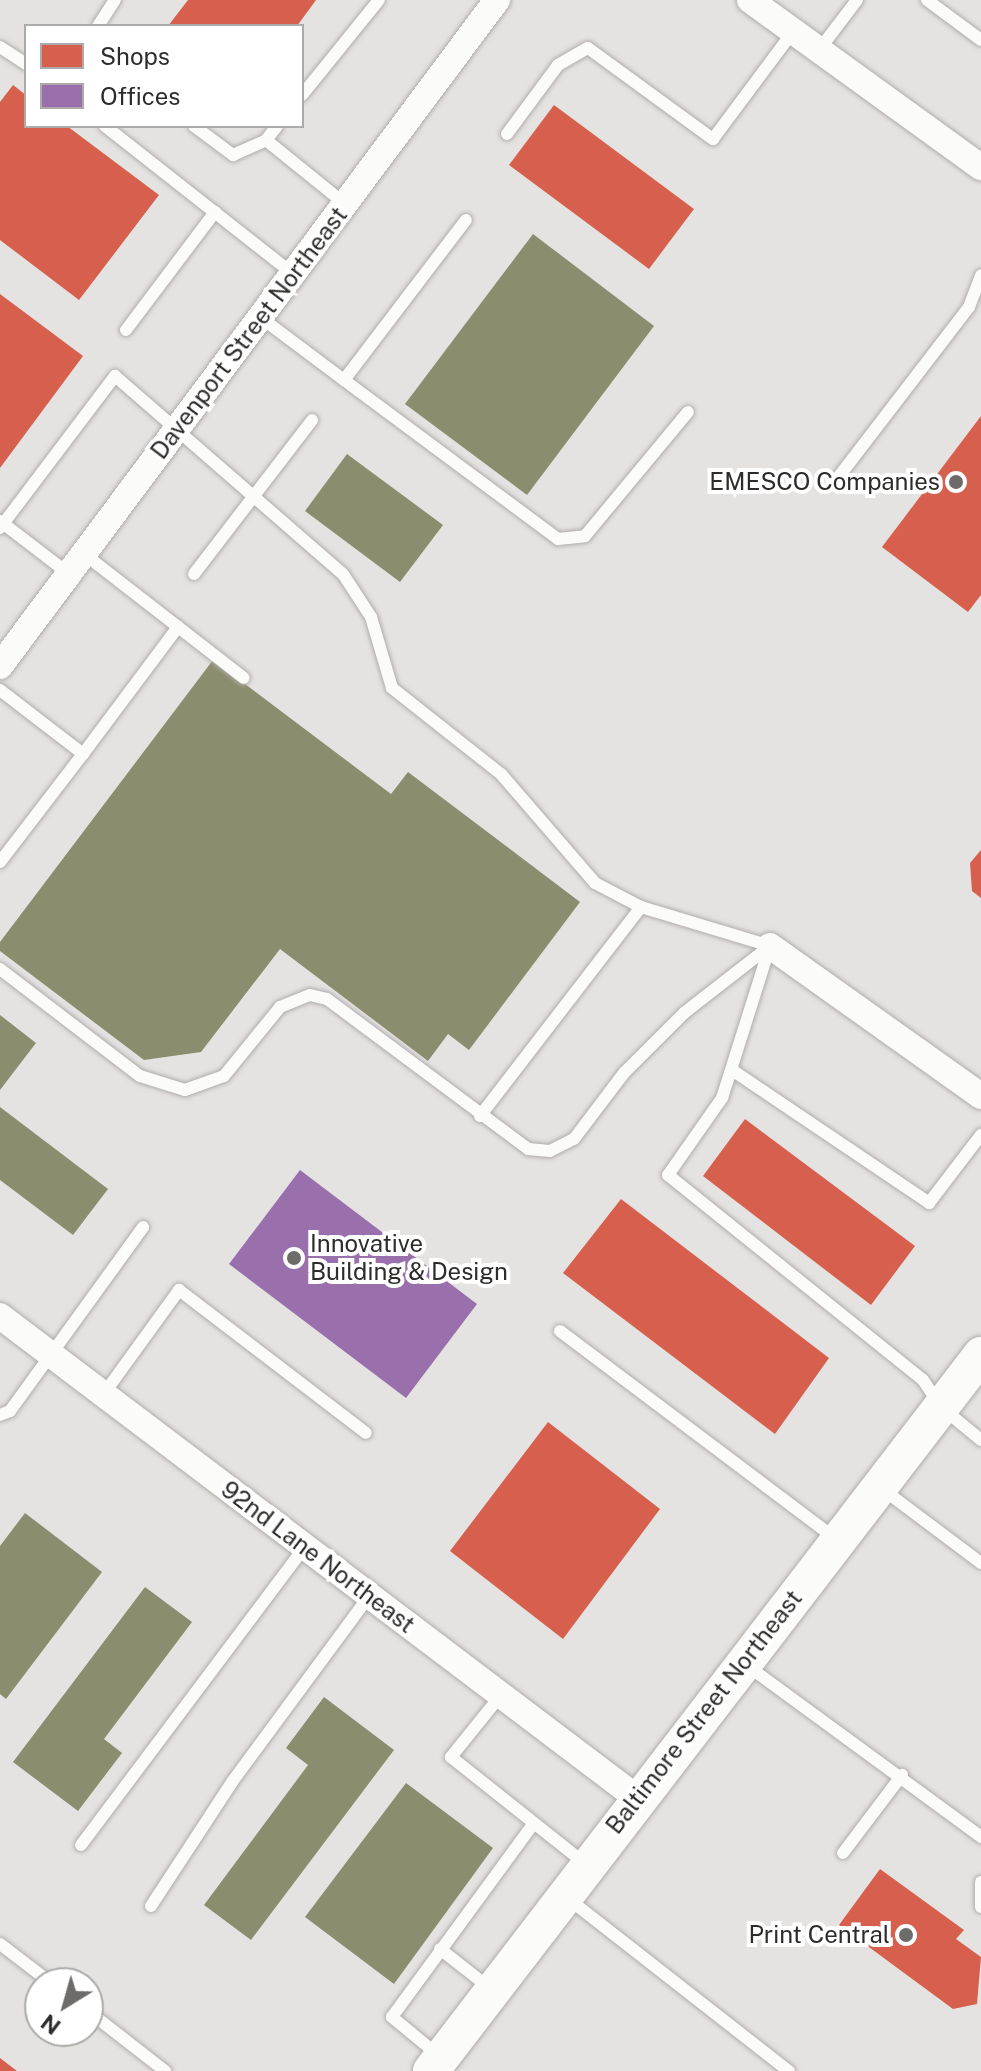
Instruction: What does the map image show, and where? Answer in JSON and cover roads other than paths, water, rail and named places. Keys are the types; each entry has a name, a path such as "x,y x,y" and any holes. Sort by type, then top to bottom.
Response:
{"street":[{"name":"Davenport Street Northeast","path":"0,666 497,0"},
{"path":"750,0 981,167"},
{"path":"770,946 981,1096"},
{"name":"92nd Lane Northeast","path":"0,1316 637,1798"},
{"name":"Baltimore Street Northeast","path":"436,2064 637,1798 981,1355"}],"lane":[{"path":"99,24 115,0"},
{"path":"304,93 379,0"},
{"path":"819,50 857,0"},
{"path":"927,0 981,40"},
{"path":"507,134 558,65 588,48 713,139 792,33"},
{"path":"0,47 24,63"},
{"path":"108,128 293,274"},
{"path":"197,128 233,155 266,140 275,128"},
{"path":"266,140 345,204"},
{"path":"126,330 215,212"},
{"path":"344,380 466,220"},
{"path":"837,479 969,307 981,275"},
{"path":"260,317 558,539 585,536 688,412"},
{"path":"244,678 178,627 76,564 1,524 115,376 178,427 251,498 343,574 371,617 392,688 501,774 595,883 641,907 770,946"},
{"path":"194,574 312,420"},
{"path":"0,862 178,627"},
{"path":"0,690 83,754"},
{"path":"480,1116 641,907"},
{"path":"770,946 722,1098 668,1175 923,1380 941,1407 981,1440"},
{"path":"0,969 140,1076 185,1090 224,1076 280,1007 310,995 327,999 528,1149 550,1151 574,1139 624,1073 674,1023 770,946"},
{"path":"732,1070 929,1203 981,1135"},
{"path":"0,1415 10,1411 143,1227"},
{"path":"103,1395 179,1290 366,1433"},
{"path":"560,1331 838,1540"},
{"path":"879,1486 981,1563"},
{"path":"81,1845 305,1547"},
{"path":"151,1906 232,1782 369,1596"},
{"path":"743,1662 902,1775 981,1837"},
{"path":"501,1695 451,1757 587,1865"},
{"path":"843,1853 902,1775"},
{"path":"436,2064 392,2017 534,1823"},
{"path":"981,1882 981,1907"},
{"path":"564,1895 789,2071"},
{"path":"0,1944 30,1967"},
{"path":"440,1949 492,1990"},
{"path":"104,2023 165,2071"},
{"path":"764,2071 773,2059"}],"place":[{"name":"EMESCO Companies","path":"956,482"},
{"name":"Innovative Building & Design","path":"294,1258"},
{"name":"Print Central","path":"906,1935"}]}
